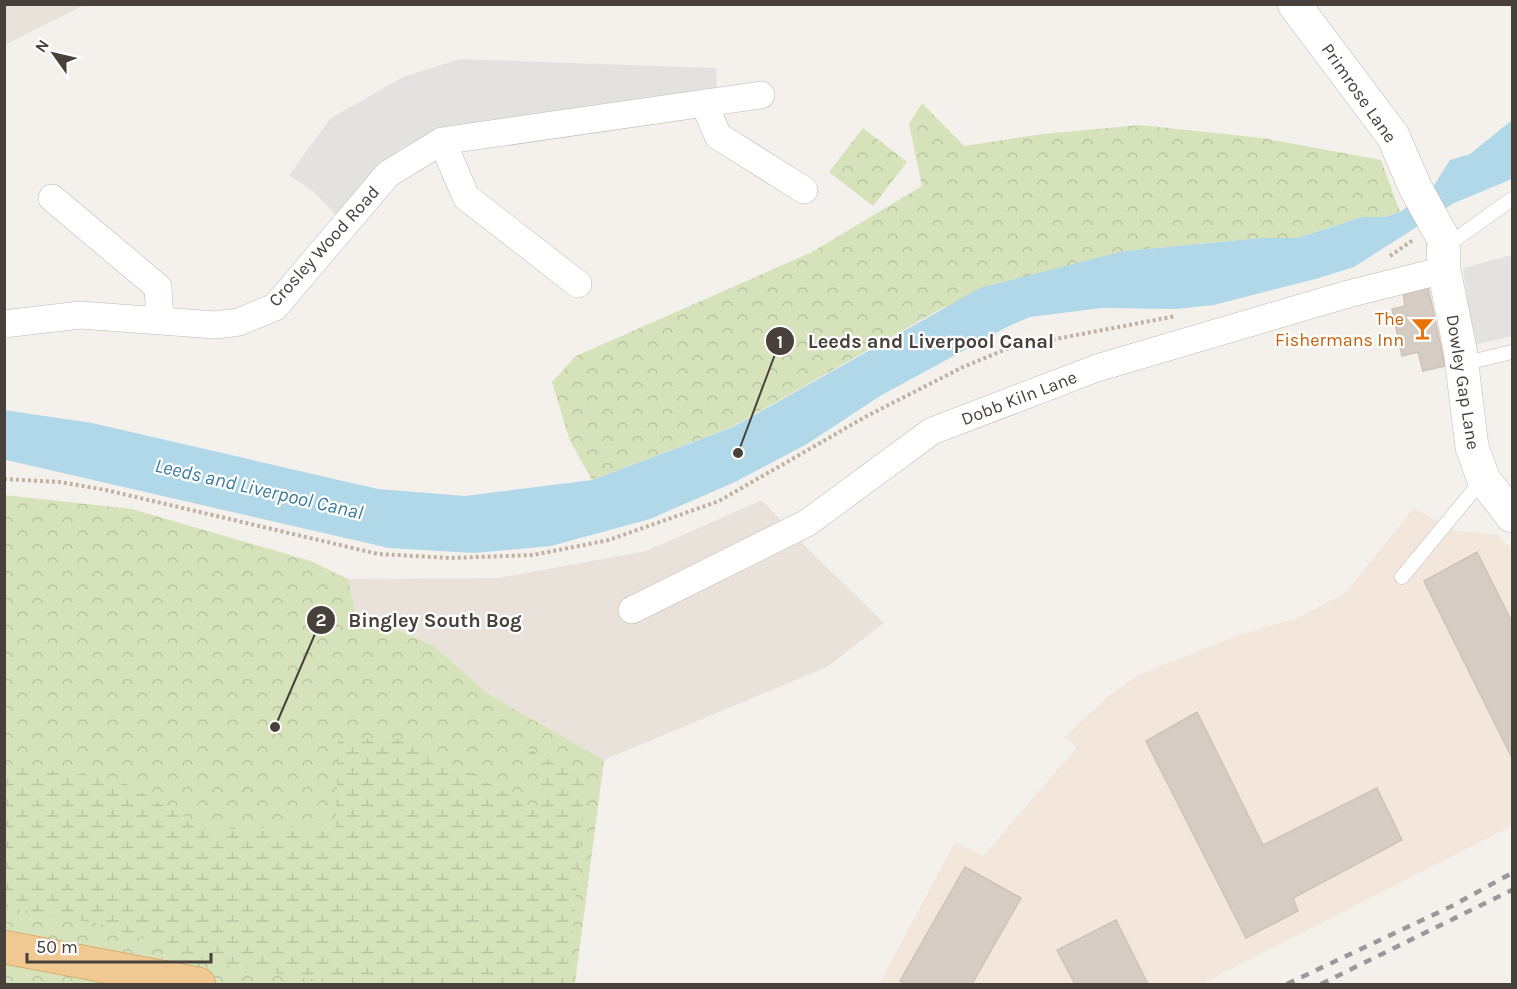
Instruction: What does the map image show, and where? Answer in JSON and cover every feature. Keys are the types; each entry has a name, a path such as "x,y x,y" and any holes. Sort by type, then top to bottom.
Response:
{"highway":[{"path":"4,947 200,984"}],"street":[{"name":"Primrose Lane","path":"1294,4 1393,136 1438,247"},
{"name":"Crosley Wood Road","path":"4,324 80,315 160,319 215,325 239,322 275,307 388,174 442,141 761,95"},
{"path":"704,103 718,136 804,190"},
{"path":"442,141 466,197 578,284"},
{"path":"52,198 158,287 160,319"},
{"name":"Dowley Gap Lane","path":"1438,247 1462,364 1472,447 1483,479 1512,516"},
{"name":"Dobb Kiln Lane","path":"632,610 807,523 932,431 1097,368 1348,294 1438,247"}],"lane":[{"path":"1438,247 1512,199"},
{"path":"1462,364 1512,352"},
{"path":"1402,577 1483,479"}],"path":[{"path":"1384,259 1438,247"},
{"path":"4,479 59,482 106,490 378,554 450,558 533,555 609,540 719,501 867,417 963,367 1009,348 1183,315"}],"shaded area":[{"path":"5,4 84,4 84,5 5,45"},
{"path":"460,59 716,68 717,90 448,126 401,148 337,216 313,191 289,175 331,118 403,77"},
{"path":"1512,255 1512,336 1474,345 1463,268"},
{"path":"762,500 802,543 884,623 827,667 604,760 488,694 434,646 387,625 355,618 348,579 498,578 646,551"},
{"path":"1414,508 1456,531 1497,534 1512,549 1512,826 1201,984 879,984 955,842 983,856 1077,747 1065,737 1105,699 1138,675 1239,635 1298,618 1345,593"}],"green space":[{"path":"922,103 964,146 1043,134 1140,125 1262,138 1381,160 1400,212 1384,217 1362,217 1297,238 1261,238 1124,251 942,308 732,427 592,480 570,441 552,382 576,356 812,252 922,186 909,124"},
{"path":"863,128 907,162 873,206 829,172"},
{"path":"5,495 132,509 311,561 348,579 356,618 387,625 434,646 488,694 604,760 575,984 5,984"},
{"path":"338,738 407,739 536,809 543,788 527,748 585,779 569,980 565,984 343,984 217,964 100,924 5,907 5,763 121,781 206,829 336,827"}],"water":[{"path":"1512,120 1512,179 1454,203 1354,267 1214,305 1176,309 1102,308 1030,317 1007,327 880,396 807,444 735,482 650,519 551,546 474,553 389,548 6,460 4,457 4,410 92,423 378,489 465,496 592,480 733,427 980,288 1124,251 1261,238 1297,238 1362,217 1384,217 1400,212 1433,187 1450,160 1470,154"}],"building":[{"path":"1428,287 1445,366 1423,371 1418,352 1402,356 1392,309 1405,306 1403,293"},
{"path":"1477,552 1512,622 1512,758 1424,581"},
{"path":"1197,712 1263,845 1377,788 1402,840 1293,898 1298,911 1246,938 1146,741"},
{"path":"965,867 1021,898 972,984 906,984 900,981"},
{"path":"1116,920 1148,984 1075,984 1057,950"}],"railway":[{"path":"1287,984 1452,906 1512,873"},
{"path":"1321,984 1512,890"}],"place":[{"name":"The Fishermans Inn","path":"1422,329"},
{"name":"Leeds and Liverpool Canal","path":"738,453"},
{"name":"Bingley South Bog","path":"275,727"}]}
